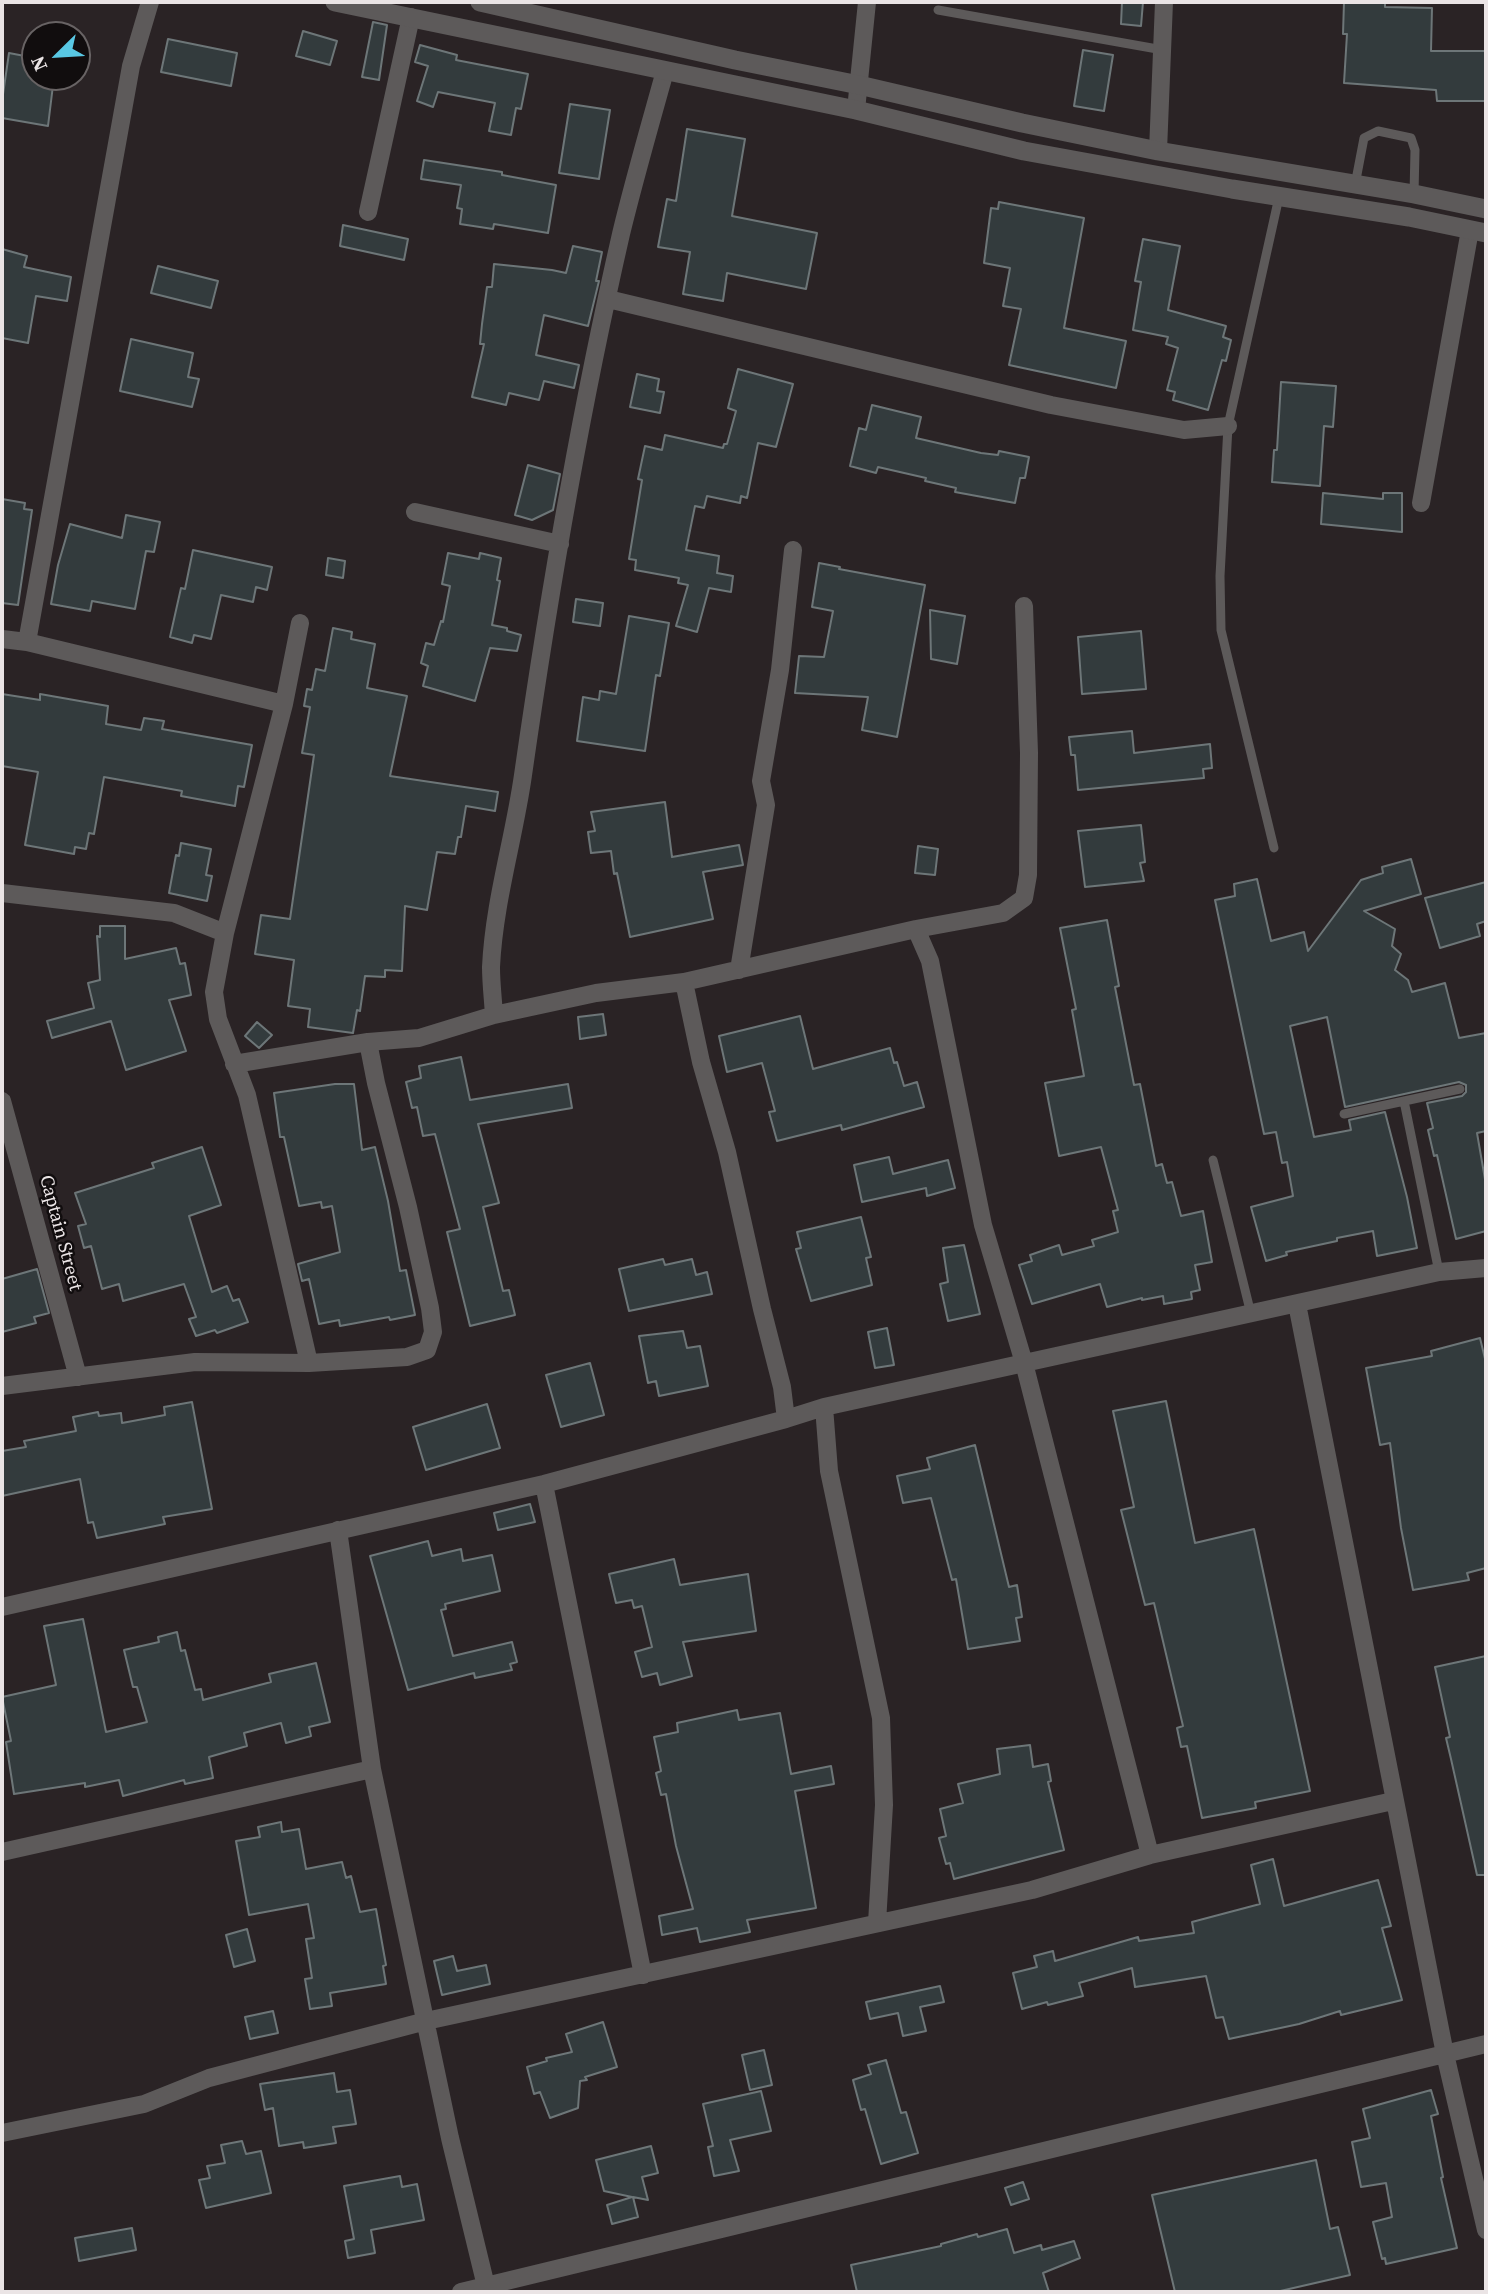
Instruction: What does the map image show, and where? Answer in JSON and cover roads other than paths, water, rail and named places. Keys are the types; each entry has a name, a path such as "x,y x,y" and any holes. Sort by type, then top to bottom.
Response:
{"street":[{"path":"27,642 131,66 150,2"},
{"path":"335,2 856,110 1024,151 1478,231 1421,503"},
{"path":"480,2 517,5 735,61 859,85 1158,151 1414,194 1486,209"},
{"path":"856,110 867,2"},
{"path":"1158,151 1164,2"},
{"path":"368,212 411,17"},
{"path":"494,1014 491,970 494,936 517,819 535,691 577,442 621,234 665,71"},
{"path":"608,299 1051,405 1184,430 1228,426"},
{"path":"415,512 560,544"},
{"path":"739,970 766,805 761,781 780,670 793,550"},
{"path":"234,1063 368,1042 419,1038 494,1014 596,993 684,982 916,929 1003,914 1024,898 1028,875 1029,753 1024,606"},
{"path":"300,624 284,704 225,933 214,992 218,1019 247,1095 309,1363"},
{"path":"2,639 27,642 284,704"},
{"path":"2,893 174,913 225,933"},
{"path":"916,929 930,961 984,1225 1024,1363 1150,1856"},
{"path":"684,982 691,1021 727,1152 764,1321 782,1387 786,1419"},
{"path":"2,1386 195,1362 309,1363 407,1357 427,1350 433,1332 424,1277 368,1042"},
{"name":"Captain Street","path":"2,1101 78,1377"},
{"path":"2,1606 544,1484 824,1407 1439,1272 1486,1268"},
{"path":"1297,1304 1445,2054 1486,2230"},
{"path":"824,1407 828,1471 881,1718 884,1805 877,1923"},
{"path":"544,1484 643,1975"},
{"path":"338,1530 372,1769 450,2138 486,2286"},
{"path":"2,1852 372,1769"},
{"path":"2,2133 144,2104 209,2078 426,2021 1032,1890 1150,1856 1394,1801"},
{"path":"461,2292 1486,2044"}],"lane":[{"path":"938,10 1163,50"},
{"path":"1355,185 1364,138 1378,131 1411,138 1415,150 1414,194"},
{"path":"1274,848 1221,630 1220,576 1228,426 1279,197"},
{"path":"1344,1114 1460,1088"},
{"path":"1404,1101 1439,1272"},
{"path":"1213,1160 1251,1314"}]}
